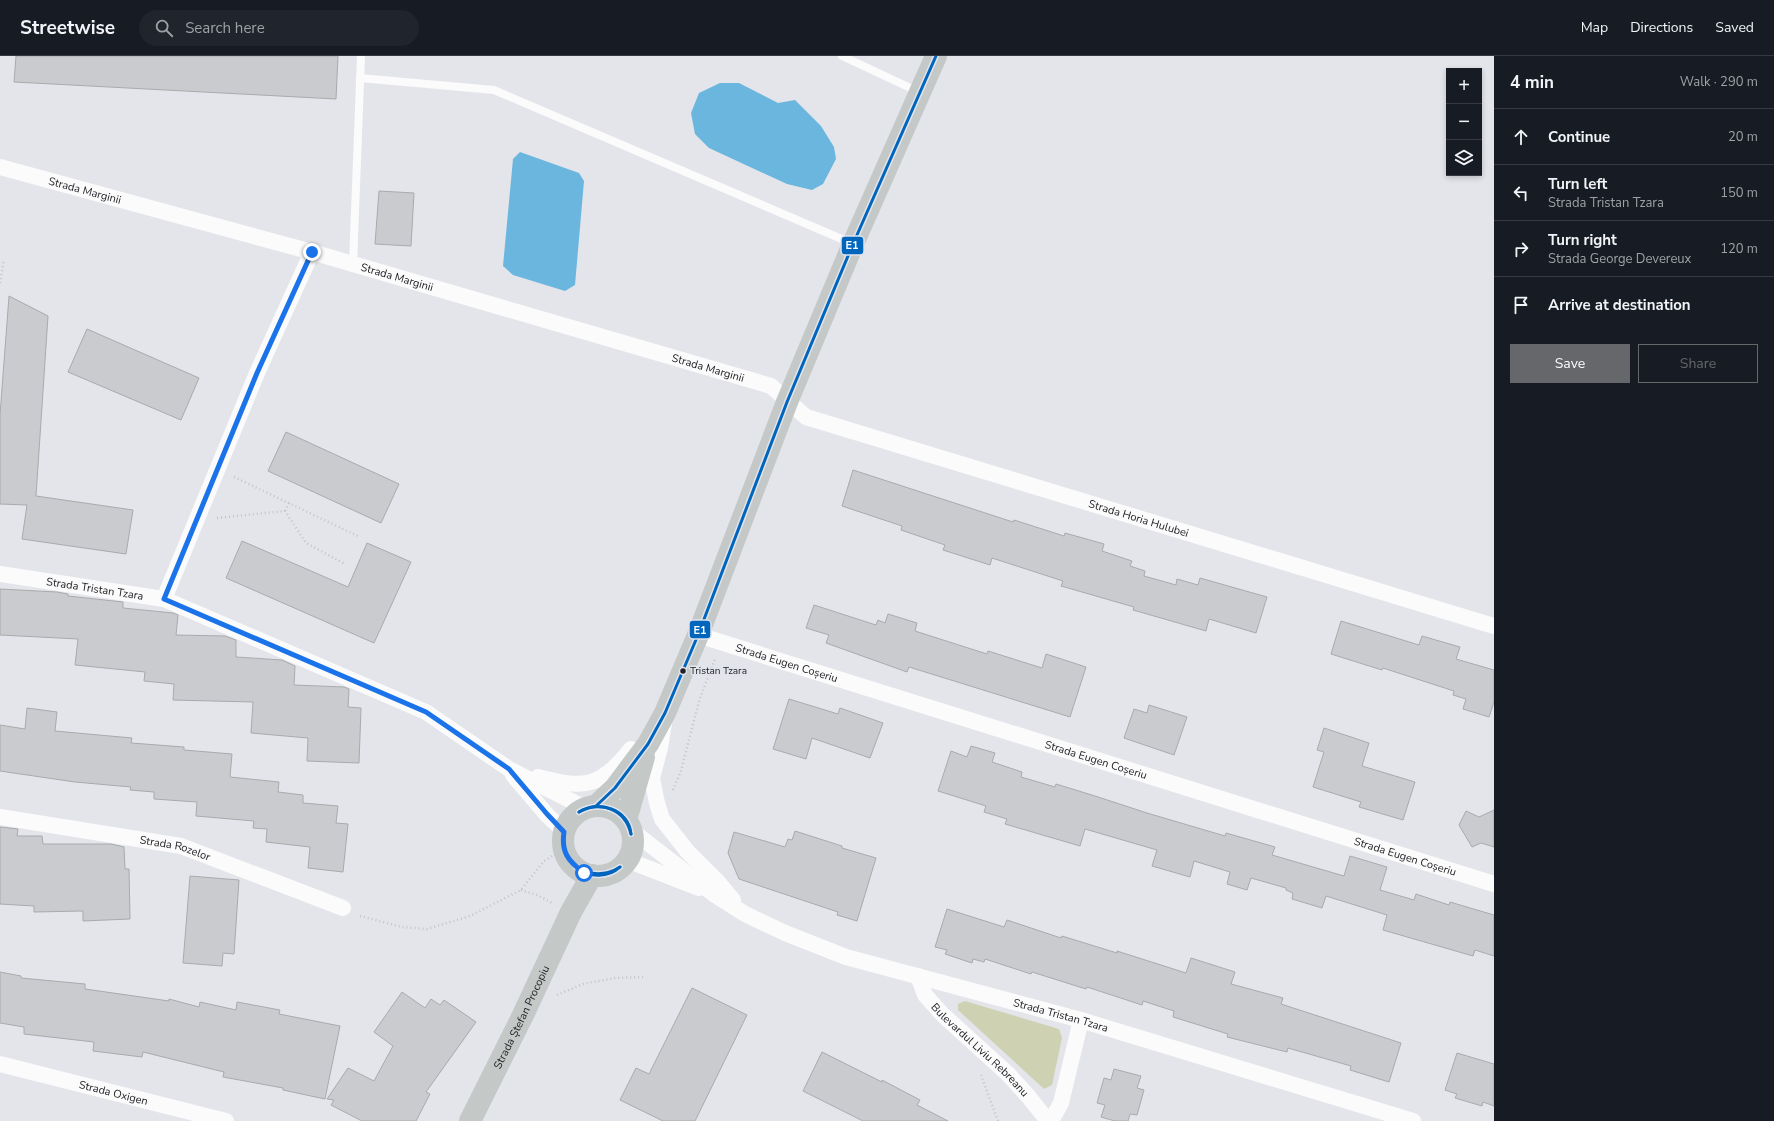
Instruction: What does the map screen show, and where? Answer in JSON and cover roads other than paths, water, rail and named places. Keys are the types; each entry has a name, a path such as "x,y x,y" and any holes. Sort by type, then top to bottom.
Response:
{"street":[{"path":"648,744 629,825 632,846 627,860 620,868 611,873 598,876 584,873 566,848 567,823 575,814 591,807 615,788 648,744 665,713 698,635 787,402 853,244 936,56"},
{"name":"Strada Marginii","path":"0,167 312,252 771,386 787,402"},
{"path":"164,599 257,373 312,252"},
{"name":"Strada Horia Hulubei","path":"787,402 806,417 1494,626"},
{"name":"Strada Tristan Tzara","path":"0,574 164,599 426,712 509,769 591,807"},
{"name":"Strada Eugen Coșeriu","path":"698,635 1494,884"},
{"path":"665,713 660,748 652,778 662,819 683,846 717,881 744,914"},
{"name":"Strada Tristan Tzara","path":"509,769 564,784 583,784 600,779 617,767 635,744 665,713"},
{"name":"Strada Tristan Tzara","path":"509,769 547,814 566,848"},
{"path":"591,807 608,807 618,812 629,825"},
{"name":"Strada Rozelor","path":"0,817 181,846 343,908"},
{"name":"Strada Tristan Tzara","path":"629,825 715,895 744,914 785,933 846,957 1081,1020 1413,1121"},
{"name":"Strada Ștefan Procopiu","path":"566,848 570,912"},
{"name":"Strada Tristan Tzara","path":"627,860 715,895"},
{"name":"Strada Ștefan Procopiu","path":"470,1121 523,1015 570,912 592,875"},
{"name":"Bulevardul Liviu Rebreanu","path":"918,976 924,995 943,1015 1008,1074 1048,1121"},
{"path":"1051,1121 1061,1103 1081,1020"},
{"name":"Strada Oxigen","path":"0,1064 226,1121"}],"lane":[{"path":"353,264 361,56"},
{"path":"842,56 919,92"},
{"path":"360,78 494,90 853,244"}],"water":[{"path":"720,83 739,83 778,103 795,100 821,126 834,147 836,159 823,184 812,190 787,184 709,148 695,134 691,113 699,93"},
{"path":"520,152 579,173 584,181 575,285 565,291 513,275 503,266 513,159"}],"place":[{"name":"Tristan Tzara","path":"683,671"}]}
